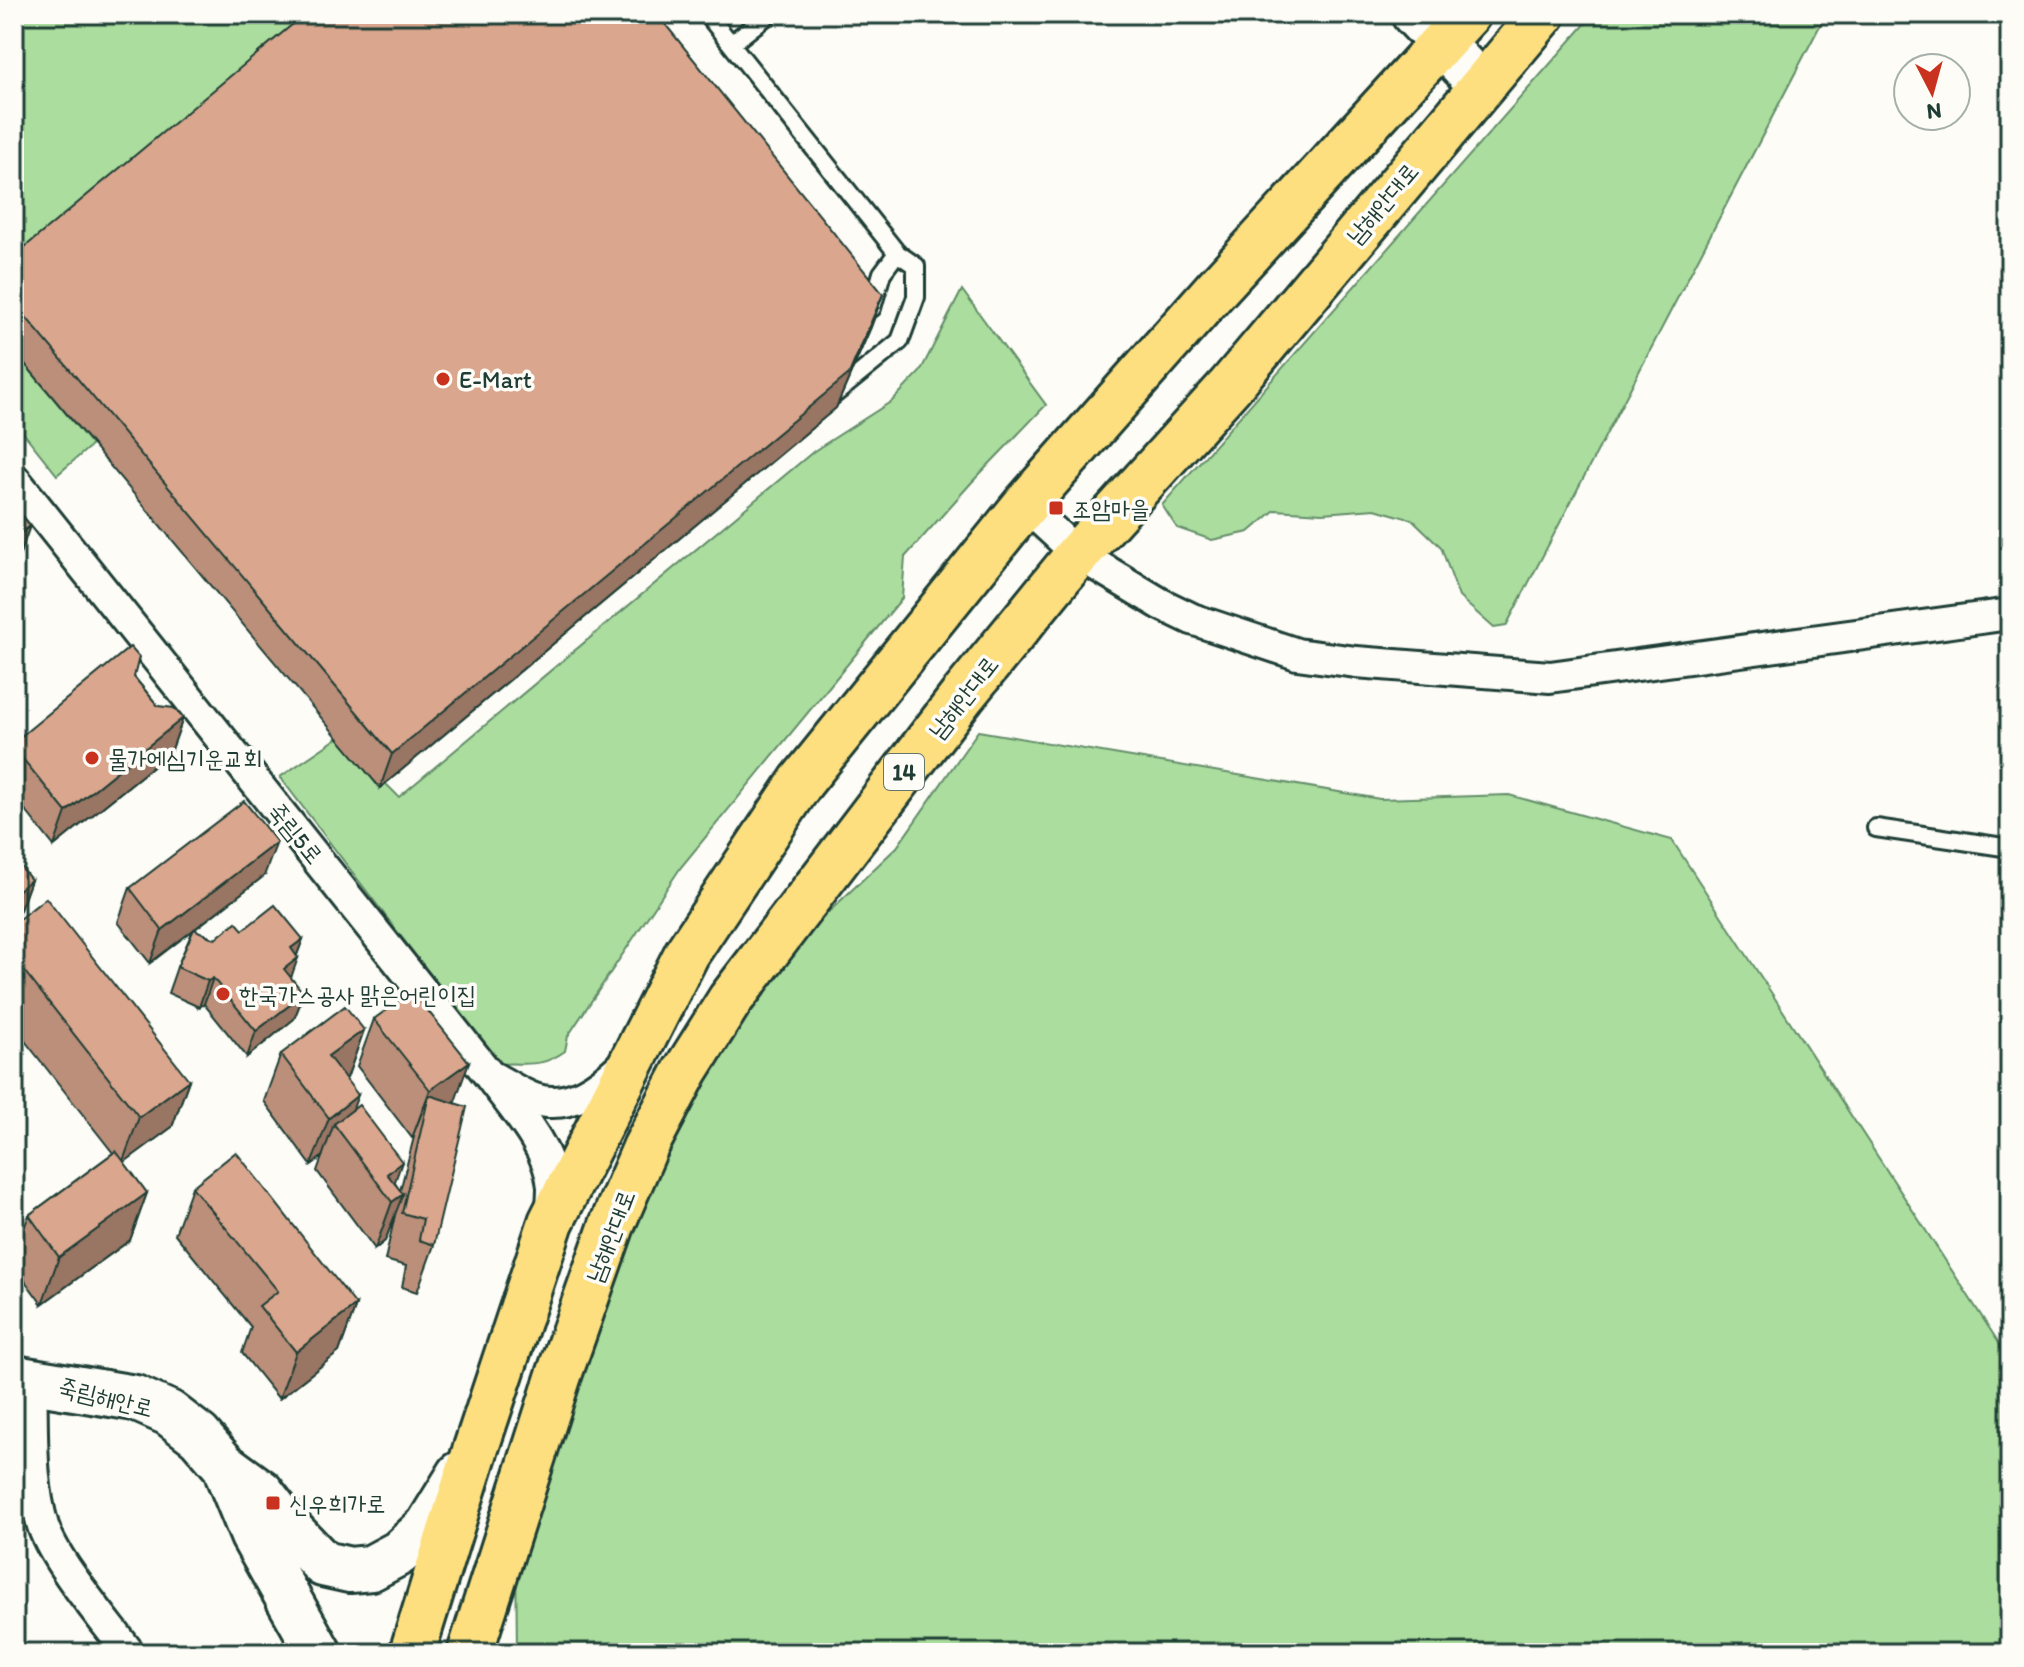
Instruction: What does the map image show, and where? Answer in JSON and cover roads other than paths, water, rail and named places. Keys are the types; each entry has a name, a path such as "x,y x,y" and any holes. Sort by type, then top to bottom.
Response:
{"main road":[{"name":"남해안대로","path":"470,1653 558,1378 612,1225 645,1148 686,1070 730,1000 963,695 1078,554 1230,386 1543,14"},
{"path":"412,1653 551,1222 687,953 801,782 1025,505 1227,276 1441,24"}],"street":[{"path":"1441,24 1481,85"},
{"name":"죽림5로","path":"14,479 489,1075 535,1140 549,1169 553,1186 551,1222"},
{"path":"1025,505 1078,554 1161,604 1224,632 1297,654 1410,668 1550,677 2010,614"},
{"path":"489,1075 534,1099 550,1102 568,1100 599,1087 640,1049"},
{"path":"22,1379 43,1526 57,1555 129,1653"},
{"name":"죽림해안로","path":"22,1379 135,1398 169,1413 199,1436 224,1465"},
{"path":"224,1465 261,1492 323,1564 350,1570 371,1568 399,1553 428,1526 476,1448"},
{"path":"224,1465 253,1536 319,1653"}],"lane":[{"path":"707,14 897,253 916,266 916,297 900,341 817,408"},
{"path":"731,44 769,14"},
{"path":"862,316 874,306 882,273 897,253"},
{"path":"1876,828 2010,848"}],"place":[{"name":"E-Mart","path":"443,379"},
{"name":"조암마을","path":"1056,508"},
{"name":"물가에심기운교회","path":"92,758"},
{"name":"한국가스공사 맑은어린이집","path":"223,994"},
{"name":"신우희가로","path":"273,1503"}]}
